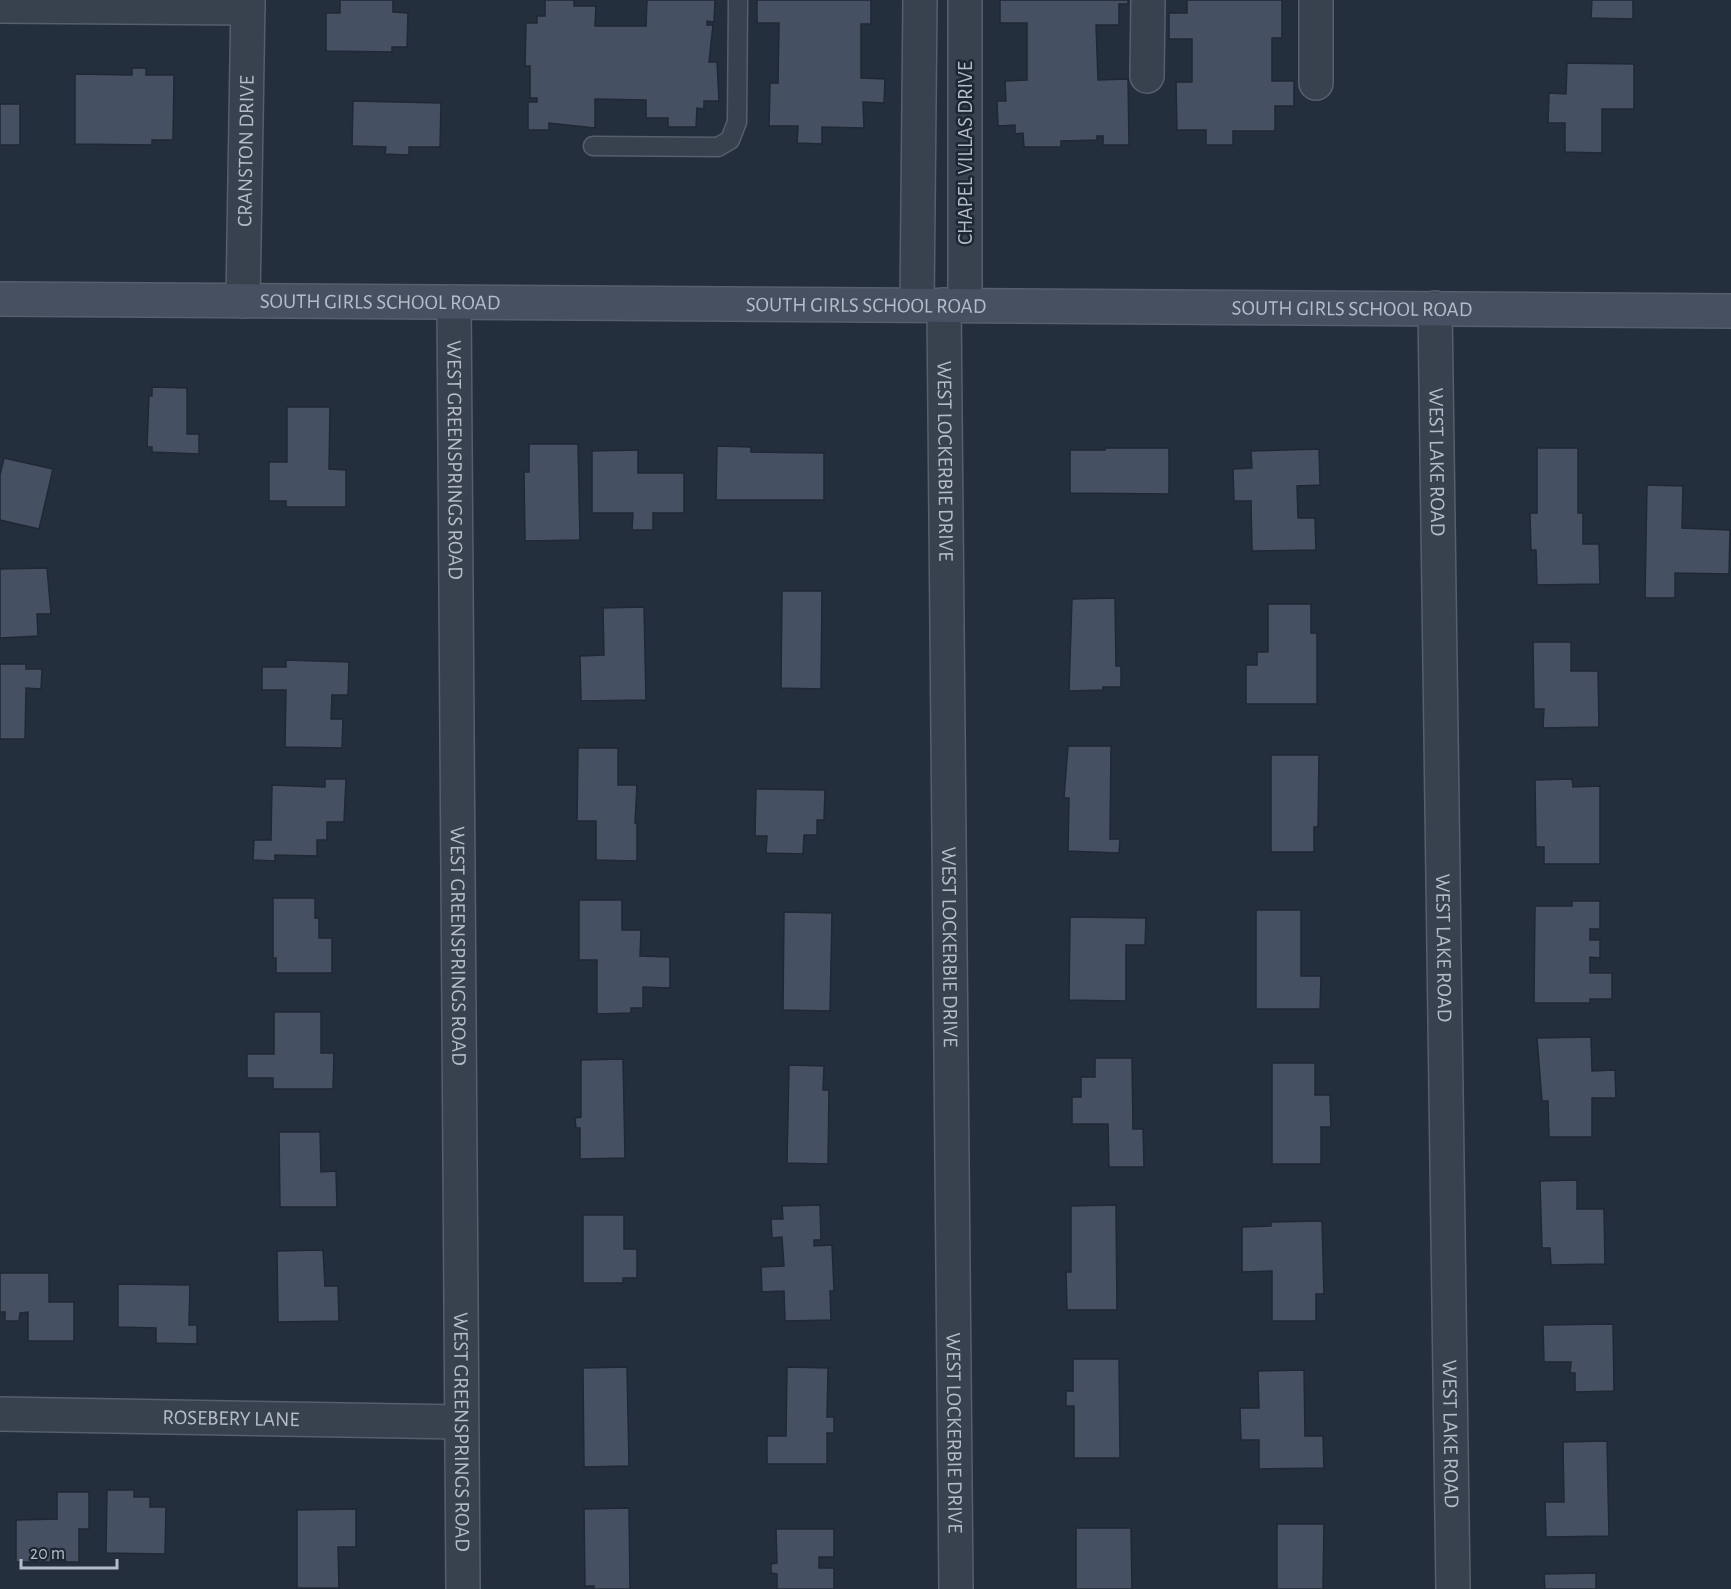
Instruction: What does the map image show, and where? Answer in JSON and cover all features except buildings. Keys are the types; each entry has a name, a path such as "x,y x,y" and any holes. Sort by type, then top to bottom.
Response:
{"main road":[{"name":"SOUTH GIRLS SCHOOL ROAD","path":"0,299 1731,311"}],"street":[{"path":"920,0 942,305"},
{"name":"CHAPEL VILLAS DRIVE","path":"942,305 965,0"},
{"path":"1147,76 1148,0"},
{"path":"1316,0 1316,83"},
{"path":"0,6 248,4"},
{"name":"CRANSTON DRIVE","path":"243,301 248,4"},
{"name":"WEST GREENSPRINGS ROAD","path":"454,302 463,1589"},
{"name":"WEST LOCKERBIE DRIVE","path":"942,305 956,1589"},
{"name":"WEST LAKE ROAD","path":"1435,308 1453,1589"},
{"name":"ROSEBERY LANE","path":"0,1414 461,1422"}],"lane":[{"path":"593,146 718,147 730,140 737,122 738,0"}]}
